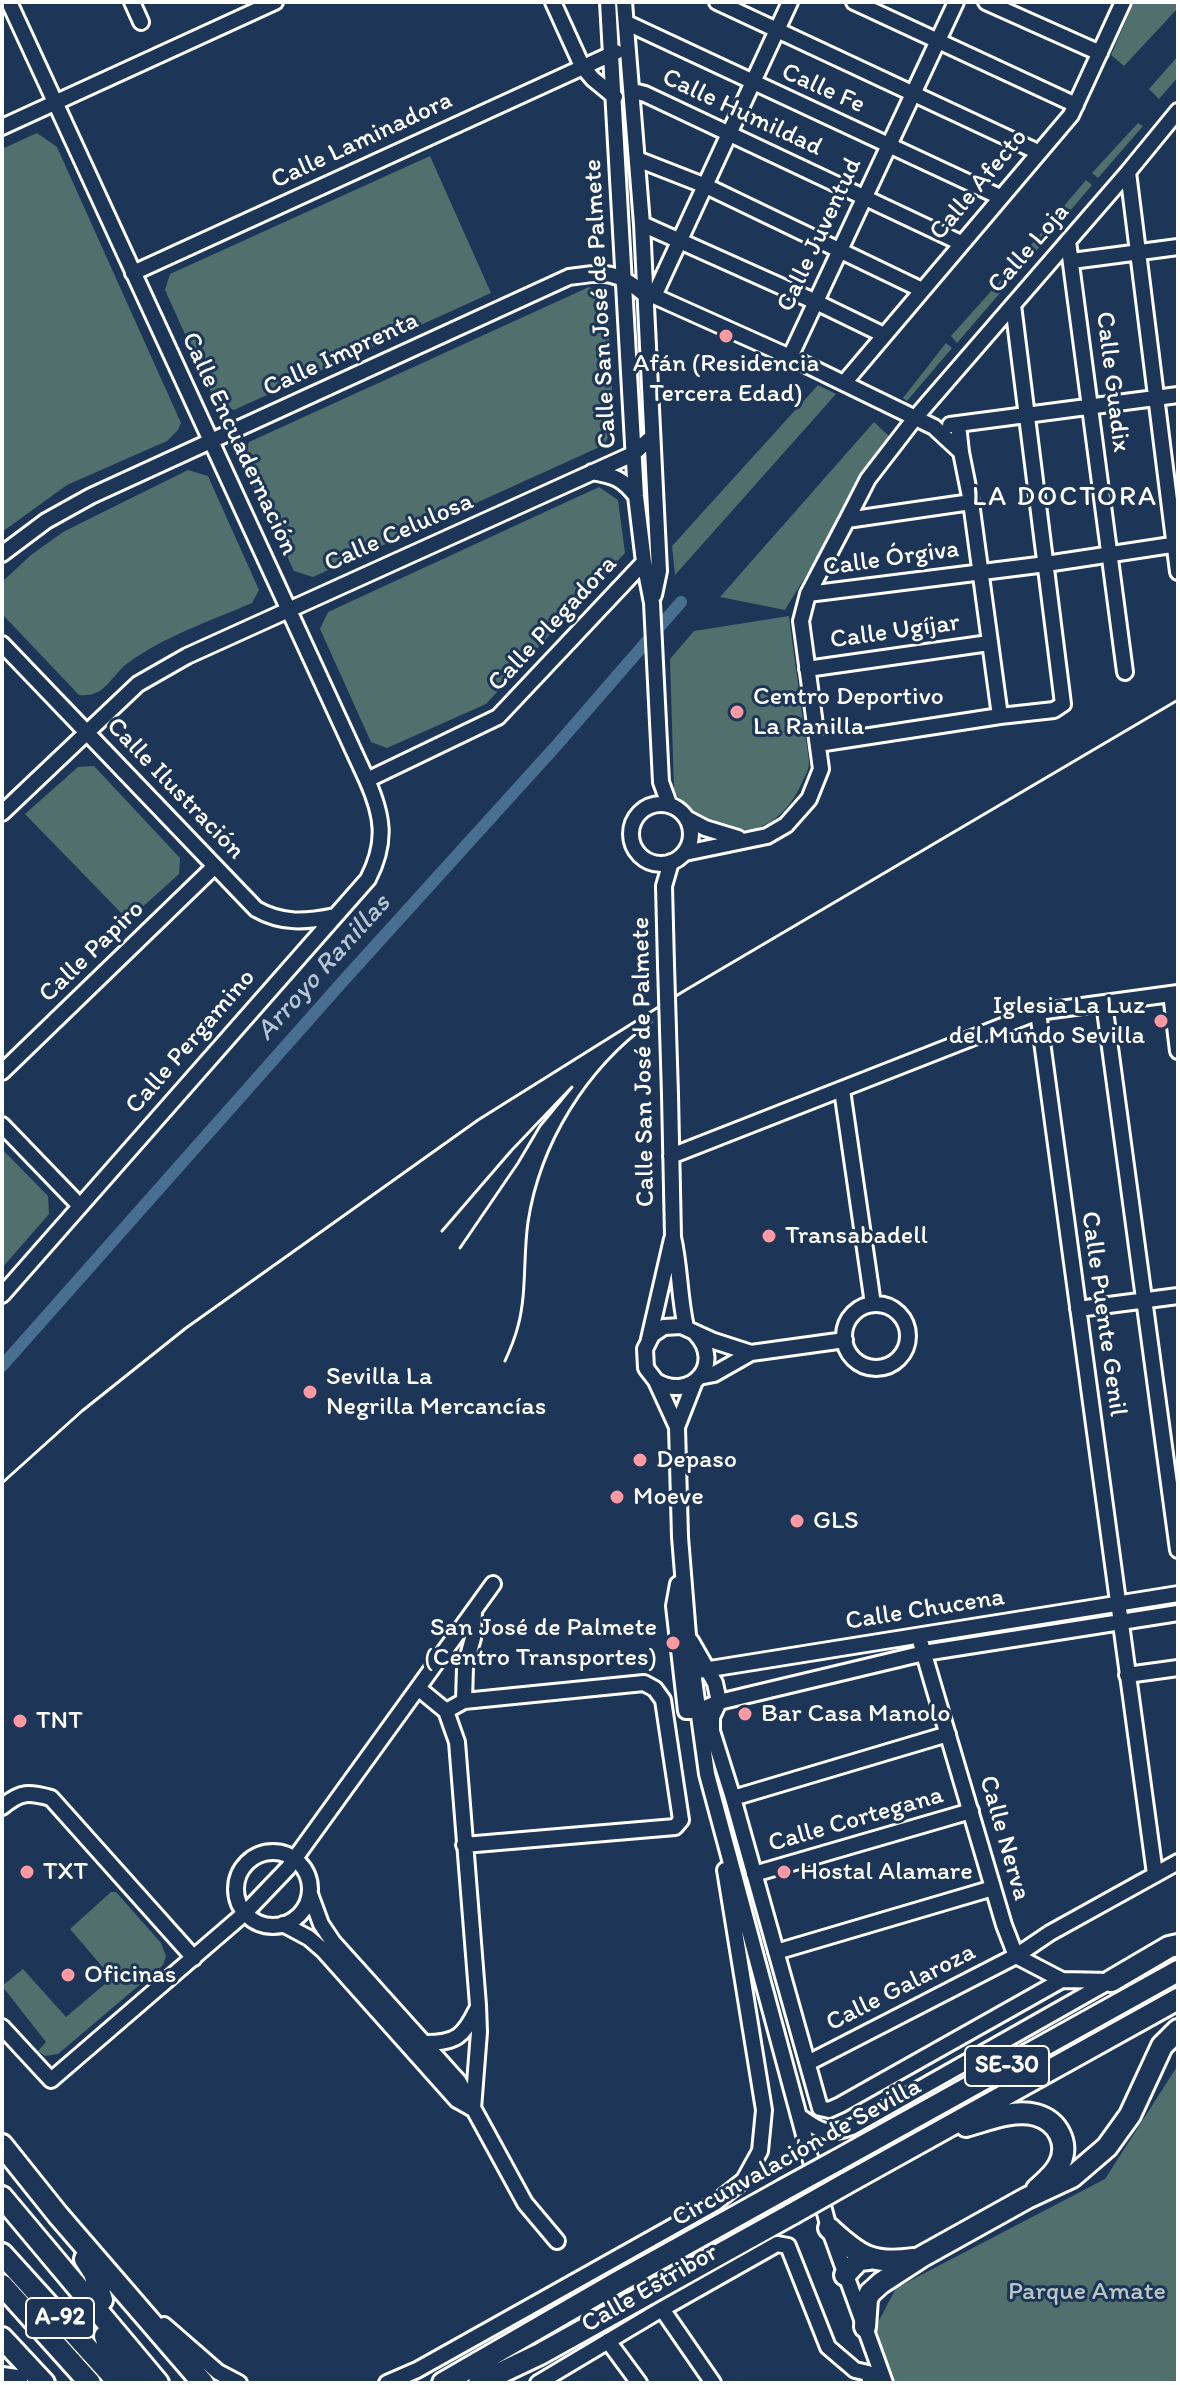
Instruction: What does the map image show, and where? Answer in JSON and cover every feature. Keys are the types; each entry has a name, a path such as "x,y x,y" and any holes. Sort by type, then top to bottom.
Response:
{"highway":[{"path":"1111,1981 1175,1945"},
{"name":"Circunvalación de Sevilla","path":"443,2383 616,2283 1178,1971"},
{"name":"Circunvalación de Sevilla","path":"479,2383 540,2354 1178,1999"},
{"path":"865,2327 867,2299 881,2283 1027,2198 1072,2177 1107,2147 1130,2115 1162,2046 1178,2030"},
{"path":"932,2136 1000,2117 1034,2114 1048,2120 1058,2129 1063,2141 1059,2165 1027,2198"},
{"path":"2,2145 203,2383"},
{"path":"2,2197 158,2383"},
{"path":"58,2215 94,2273 102,2300"},
{"path":"829,2228 852,2249 869,2259"},
{"name":"A-92","path":"2,2254 119,2383"},
{"path":"881,2283 862,2289 847,2280 852,2265 859,2260 892,2262 921,2257"},
{"path":"426,2383 616,2283"},
{"name":"A-92","path":"2,2285 90,2383"},
{"path":"105,2336 115,2358 135,2383"},
{"path":"2,2338 44,2383"},
{"path":"501,2383 540,2354"}],"street":[{"name":"Calle Encuadernación","path":"9,2 378,806"},
{"path":"132,2 141,22"},
{"path":"2,127 258,6 275,2"},
{"path":"553,2 582,66 615,97"},
{"name":"Calle San José de Palmete","path":"608,2 636,496 652,603 661,782 669,804"},
{"path":"717,2 1038,152"},
{"path":"649,295 706,186 790,2"},
{"path":"854,2 1076,105"},
{"name":"Calle Juventud","path":"790,357 956,2"},
{"path":"986,2 1100,53"},
{"name":"Calle Afecto","path":"844,383 1076,105 1123,2"},
{"name":"Calle San José de Palmete","path":"625,3 649,295 659,571 652,603"},
{"name":"Calle Fe","path":"627,23 1000,197"},
{"name":"Calle Laminadora","path":"133,273 582,66 612,55 629,42"},
{"name":"Calle Humildad","path":"633,91 961,243"},
{"name":"Calle Loja","path":"685,853 777,831 794,818 809,799 821,769 801,621 808,594 868,479 915,418 1178,111"},
{"path":"637,159 706,186 922,290"},
{"path":"1128,172 1178,572"},
{"path":"642,224 884,335"},
{"path":"622,226 649,295"},
{"name":"Calle Guadix","path":"1068,241 1125,672"},
{"path":"1072,261 1178,247"},
{"name":"Calle Imprenta","path":"2,554 46,521 91,496 569,277 599,273 625,278"},
{"path":"625,278 649,295 790,357 934,427 961,452"},
{"path":"818,744 1054,710 1060,708 1064,701 1013,305"},
{"path":"934,427 1178,395"},
{"path":"958,424 1000,716"},
{"name":"Calle Celulosa","path":"2,813 138,684 187,656 633,454 652,437"},
{"path":"591,472 612,476 626,484 636,496"},
{"path":"847,520 971,502"},
{"name":"Calle Órgiva","path":"808,594 1176,544"},
{"name":"Calle Plegadora","path":"367,780 498,717 644,562"},
{"name":"Calle Ugíjar","path":"807,669 989,643"},
{"name":"Calle Ilustración","path":"2,644 256,909 281,920 307,922 335,916"},
{"name":"Calle San José de Palmete","path":"651,805 661,782"},
{"path":"688,819 692,836 685,853 662,865 638,853 631,835 636,817 660,802 676,807 688,819 726,836 747,840"},
{"name":"Calle Pergamino","path":"2,1295 368,879 375,865 381,836 378,806"},
{"name":"Calle San José de Palmete","path":"671,862 664,886 673,1237 678,1256 680,1304 691,1330"},
{"name":"Calle San José de Palmete","path":"653,863 664,886"},
{"name":"Calle Papiro","path":"2,1072 215,866"},
{"path":"671,1156 1038,1012 1174,994 1178,1051"},
{"path":"1104,1003 1178,1550"},
{"name":"Calle Puente Genil","path":"1038,1012 1155,1874"},
{"path":"842,1090 873,1304"},
{"path":"2,1125 80,1206"},
{"name":"Calle San José de Palmete","path":"649,1340 673,1237"},
{"path":"1078,1309 1178,1296"},
{"path":"873,1304 894,1309 907,1326 908,1337 903,1354 889,1365 870,1367 853,1358 845,1340 849,1320 855,1312 873,1304"},
{"path":"686,1672 688,1635 681,1568 677,1427 656,1381 650,1375 644,1360 645,1349 649,1340 664,1327 675,1325 751,1353"},
{"path":"677,1427 697,1379 706,1366 704,1344 691,1330"},
{"path":"656,1381 674,1388 684,1387 751,1353 845,1340"},
{"path":"681,1568 674,1606 718,1818 829,2228 885,2383"},
{"path":"2,2027 51,2080 245,1913 295,1858 493,1584"},
{"name":"Calle Chucena","path":"686,1672 1178,1594"},
{"path":"464,1701 465,1667 473,1638 474,1611"},
{"name":"Calle Chucena","path":"698,1711 719,1702 924,1653 1178,1613"},
{"path":"688,1635 715,1683 719,1702 712,1717 712,1731 820,2108 829,2110 840,2105 1062,1980"},
{"name":"Calle Nerva","path":"919,1636 1016,1956"},
{"path":"1127,1675 1178,1668"},
{"path":"446,1711 464,1701 644,1683 655,1689 663,1700 681,1820 675,1827 464,1845"},
{"path":"418,1688 446,1711 457,1742 478,2005 473,2109"},
{"path":"733,1798 948,1734"},
{"path":"2,1807 12,1799 31,1792 51,1798 194,1958"},
{"name":"Calle Cortegana","path":"756,1880 971,1811"},
{"path":"387,2383 417,2370 715,2203 744,2180 760,2151 764,2110 718,1818"},
{"path":"473,2109 457,2100 309,1938 283,1924 262,1924 245,1913 237,1887 248,1862 269,1852 285,1854 295,1858 307,1872 310,1894 321,1924 333,1942 459,2082 525,2203 557,2241"},
{"name":"Calle Galaroza","path":"808,2063 1016,1956 1050,1933 1178,1862"},
{"path":"742,1905 756,1880"},
{"path":"776,1952 993,1888"},
{"path":"283,1924 301,1913 310,1894"},
{"path":"1016,1956 1062,1980 1111,1981"},
{"path":"799,2116 822,2131 836,2133 852,2127 1111,1981"},
{"path":"426,2043 451,2042 463,2033 478,2005"},
{"path":"58,2215 138,2301 188,2348 218,2372 239,2383"},
{"name":"Calle Estribor","path":"546,2381 608,2341 777,2244 788,2246 828,2347 869,2378"},
{"path":"662,2309 713,2383"},
{"path":"608,2341 639,2383"},
{"path":"845,2383 869,2378"}],"green space":[{"path":"1134,2 1178,2 1178,8 1124,66 1111,55"},
{"path":"1178,56 1178,77 1159,99 1149,89"},
{"path":"1138,123 1143,126 1098,178 1092,173"},
{"path":"37,133 57,147 181,423 167,441 67,485 2,532 2,149"},
{"path":"430,156 491,293 234,410 216,403 165,290 170,274"},
{"path":"1086,180 1092,185 1036,251 1030,246"},
{"path":"1026,252 1031,257 957,343 951,336"},
{"path":"589,287 607,298 614,426 604,445 313,577 294,571 242,460 249,442"},
{"path":"946,343 952,348 907,401 903,398"},
{"path":"818,385 836,394 675,575 672,546"},
{"path":"874,422 890,437 785,610 720,597"},
{"path":"188,470 208,476 259,590 252,603 157,645 128,663 102,690 79,695 2,614 2,582 31,555 63,532"},
{"path":"599,487 618,500 625,553 486,704 387,748 371,742 320,629 328,612"},
{"name":"Centro Deportivo La Ranilla","path":"789,616 808,770 792,800 767,824 746,830 716,824 692,811 674,790 670,659 694,631"},
{"path":"94,766 180,858 179,874 128,920 25,814 78,767"},
{"path":"2,1149 48,1196 49,1214 2,1268"},
{"path":"111,1892 116,1892 161,1943 166,1956 163,1965 58,2054 45,2056 38,2051 46,2042 2,1986 23,1969 66,2017 112,1978 70,1929"},
{"name":"Parque Amate","path":"1178,2065 1178,2383 893,2383 874,2330 896,2288 1105,2179"}],"waterway":[{"name":"Arroyo Ranillas","path":"2,1366 681,602"}],"railway":[{"path":"2,1483 82,1411 186,1328 478,1120 684,991 1178,700"},
{"path":"505,1361 521,1313 528,1222 543,1164 570,1110 587,1085 606,1062 651,1022"},
{"path":"442,1231 572,1087 540,1126 460,1248"}],"place":[{"name":"Afán (Residencia Tercera Edad)","path":"726,336"},
{"name":"Centro Deportivo La Ranilla","path":"737,712"},
{"name":"Iglesia La Luz del Mundo Sevilla","path":"1161,1021"},
{"name":"Transabadell","path":"769,1236"},
{"name":"Sevilla La Negrilla Mercancías","path":"310,1392"},
{"name":"Depaso","path":"640,1460"},
{"name":"Moeve","path":"617,1497"},
{"name":"GLS","path":"797,1521"},
{"name":"San José de Palmete (Centro Transportes)","path":"673,1643"},
{"name":"Bar Casa Manolo","path":"745,1714"},
{"name":"TNT","path":"20,1721"},
{"name":"TXT","path":"27,1872"},
{"name":"Hostal Alamare","path":"784,1872"},
{"name":"Oficinas","path":"68,1975"}],"district":[{"name":"LA DOCTORA","path":"1065,498"}]}
